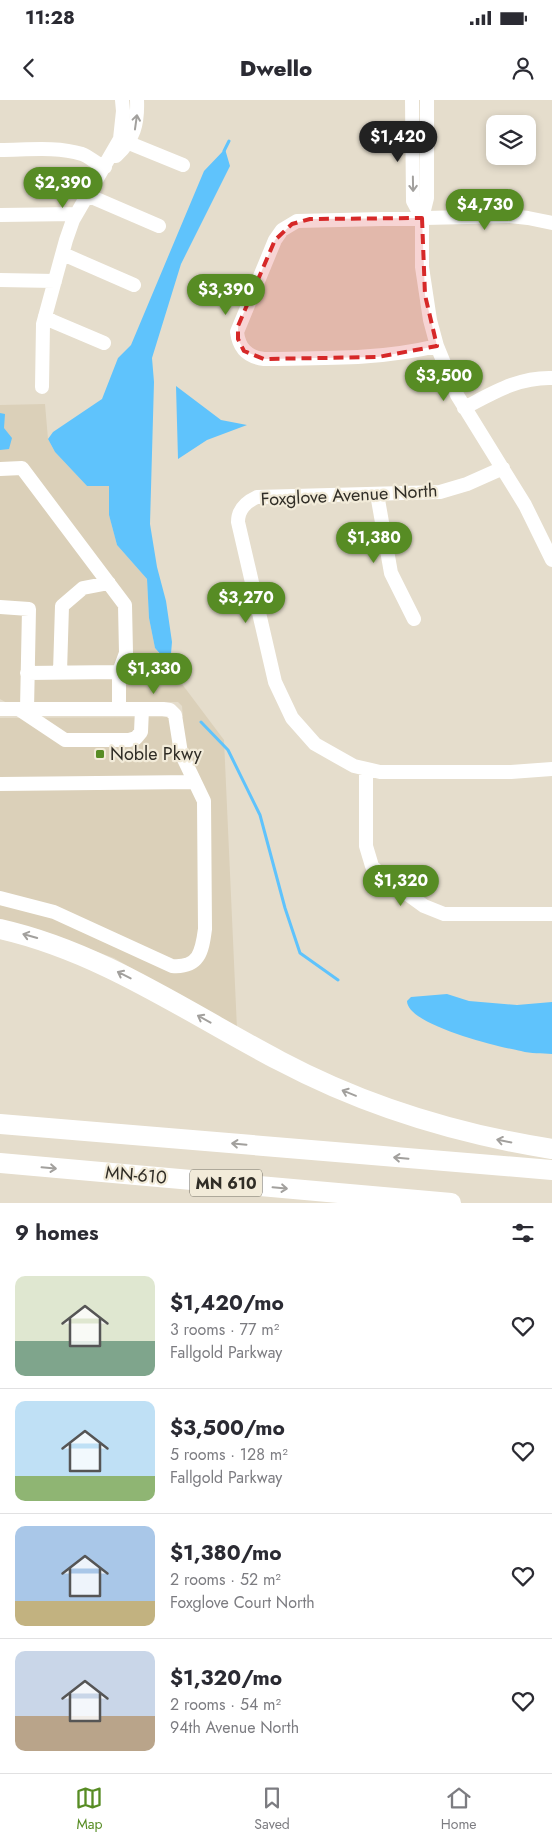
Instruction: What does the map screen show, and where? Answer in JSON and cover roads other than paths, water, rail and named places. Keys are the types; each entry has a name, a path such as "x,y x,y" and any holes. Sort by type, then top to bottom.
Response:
{"highway":[{"path":"0,929 44,941 88,957 280,1061 359,1097 447,1127 552,1149"},
{"name":"MN 610","path":"0,1124 552,1170"},
{"name":"MN-610","path":"0,1163 451,1203"}],"street":[{"path":"122,100 125,139"},
{"path":"42,388 45,316 69,230 76,214 105,167 136,126 137,100"},
{"path":"412,100 413,201 422,218"},
{"path":"427,100 428,198 422,218 425,295 437,346 464,408 525,505 552,560"},
{"path":"125,139 182,165"},
{"path":"0,150 68,151 88,156 92,161 105,167"},
{"path":"87,195 159,226"},
{"path":"0,215 76,214"},
{"path":"437,346 401,355 378,357 264,359 256,358 244,351 238,339 238,326 275,240 282,230 297,221 510,216 552,223"},
{"path":"63,254 134,285"},
{"path":"0,280 55,281"},
{"path":"45,316 52,321 104,343"},
{"path":"464,408 514,382 552,378"},
{"path":"0,468 22,468 125,605 126,653 119,672 119,710"},
{"name":"Foxglove Avenue North","path":"502,468 467,484 440,492 257,497 244,505 238,516 266,646 281,698 299,727 315,744 341,760 366,770 396,773 511,772 552,769"},
{"path":"377,494 391,573 414,620"},
{"path":"60,672 62,606 83,588 109,584"},
{"path":"0,608 29,608 27,672 23,709"},
{"path":"27,672 119,672"},
{"path":"0,709 142,709 170,710 176,715 181,753 204,801 204,929 202,950 194,962 182,966 172,966 54,912 0,898"},
{"path":"23,709 65,740 129,740 136,738 142,732 142,709"},
{"path":"366,770 366,846 372,866 380,874 424,906 444,914 552,914"},
{"path":"0,784 195,782"}],"water":[{"path":"225,149 230,166 181,264 152,358 154,382 150,524 157,567 166,601 172,642 170,665 155,648 149,618 147,579 117,545 109,515 109,486 87,486 55,452 48,439 53,432 102,399 118,358 131,345 204,171"},
{"path":"176,386 221,420 247,425 207,440 178,459"},
{"path":"0,413 5,414 4,428 12,438 9,449 0,450"},
{"path":"447,994 469,1001 517,1005 552,1002 552,1054 525,1052 456,1034 422,1018 411,1010 407,1001 411,997"}],"waterway":[{"path":"224,151 229,141"},
{"path":"169,661 174,683"},
{"path":"201,722 228,750 260,815 285,908 300,953 338,980"}],"place":[{"name":"Noble Pkwy","path":"100,754"}]}
